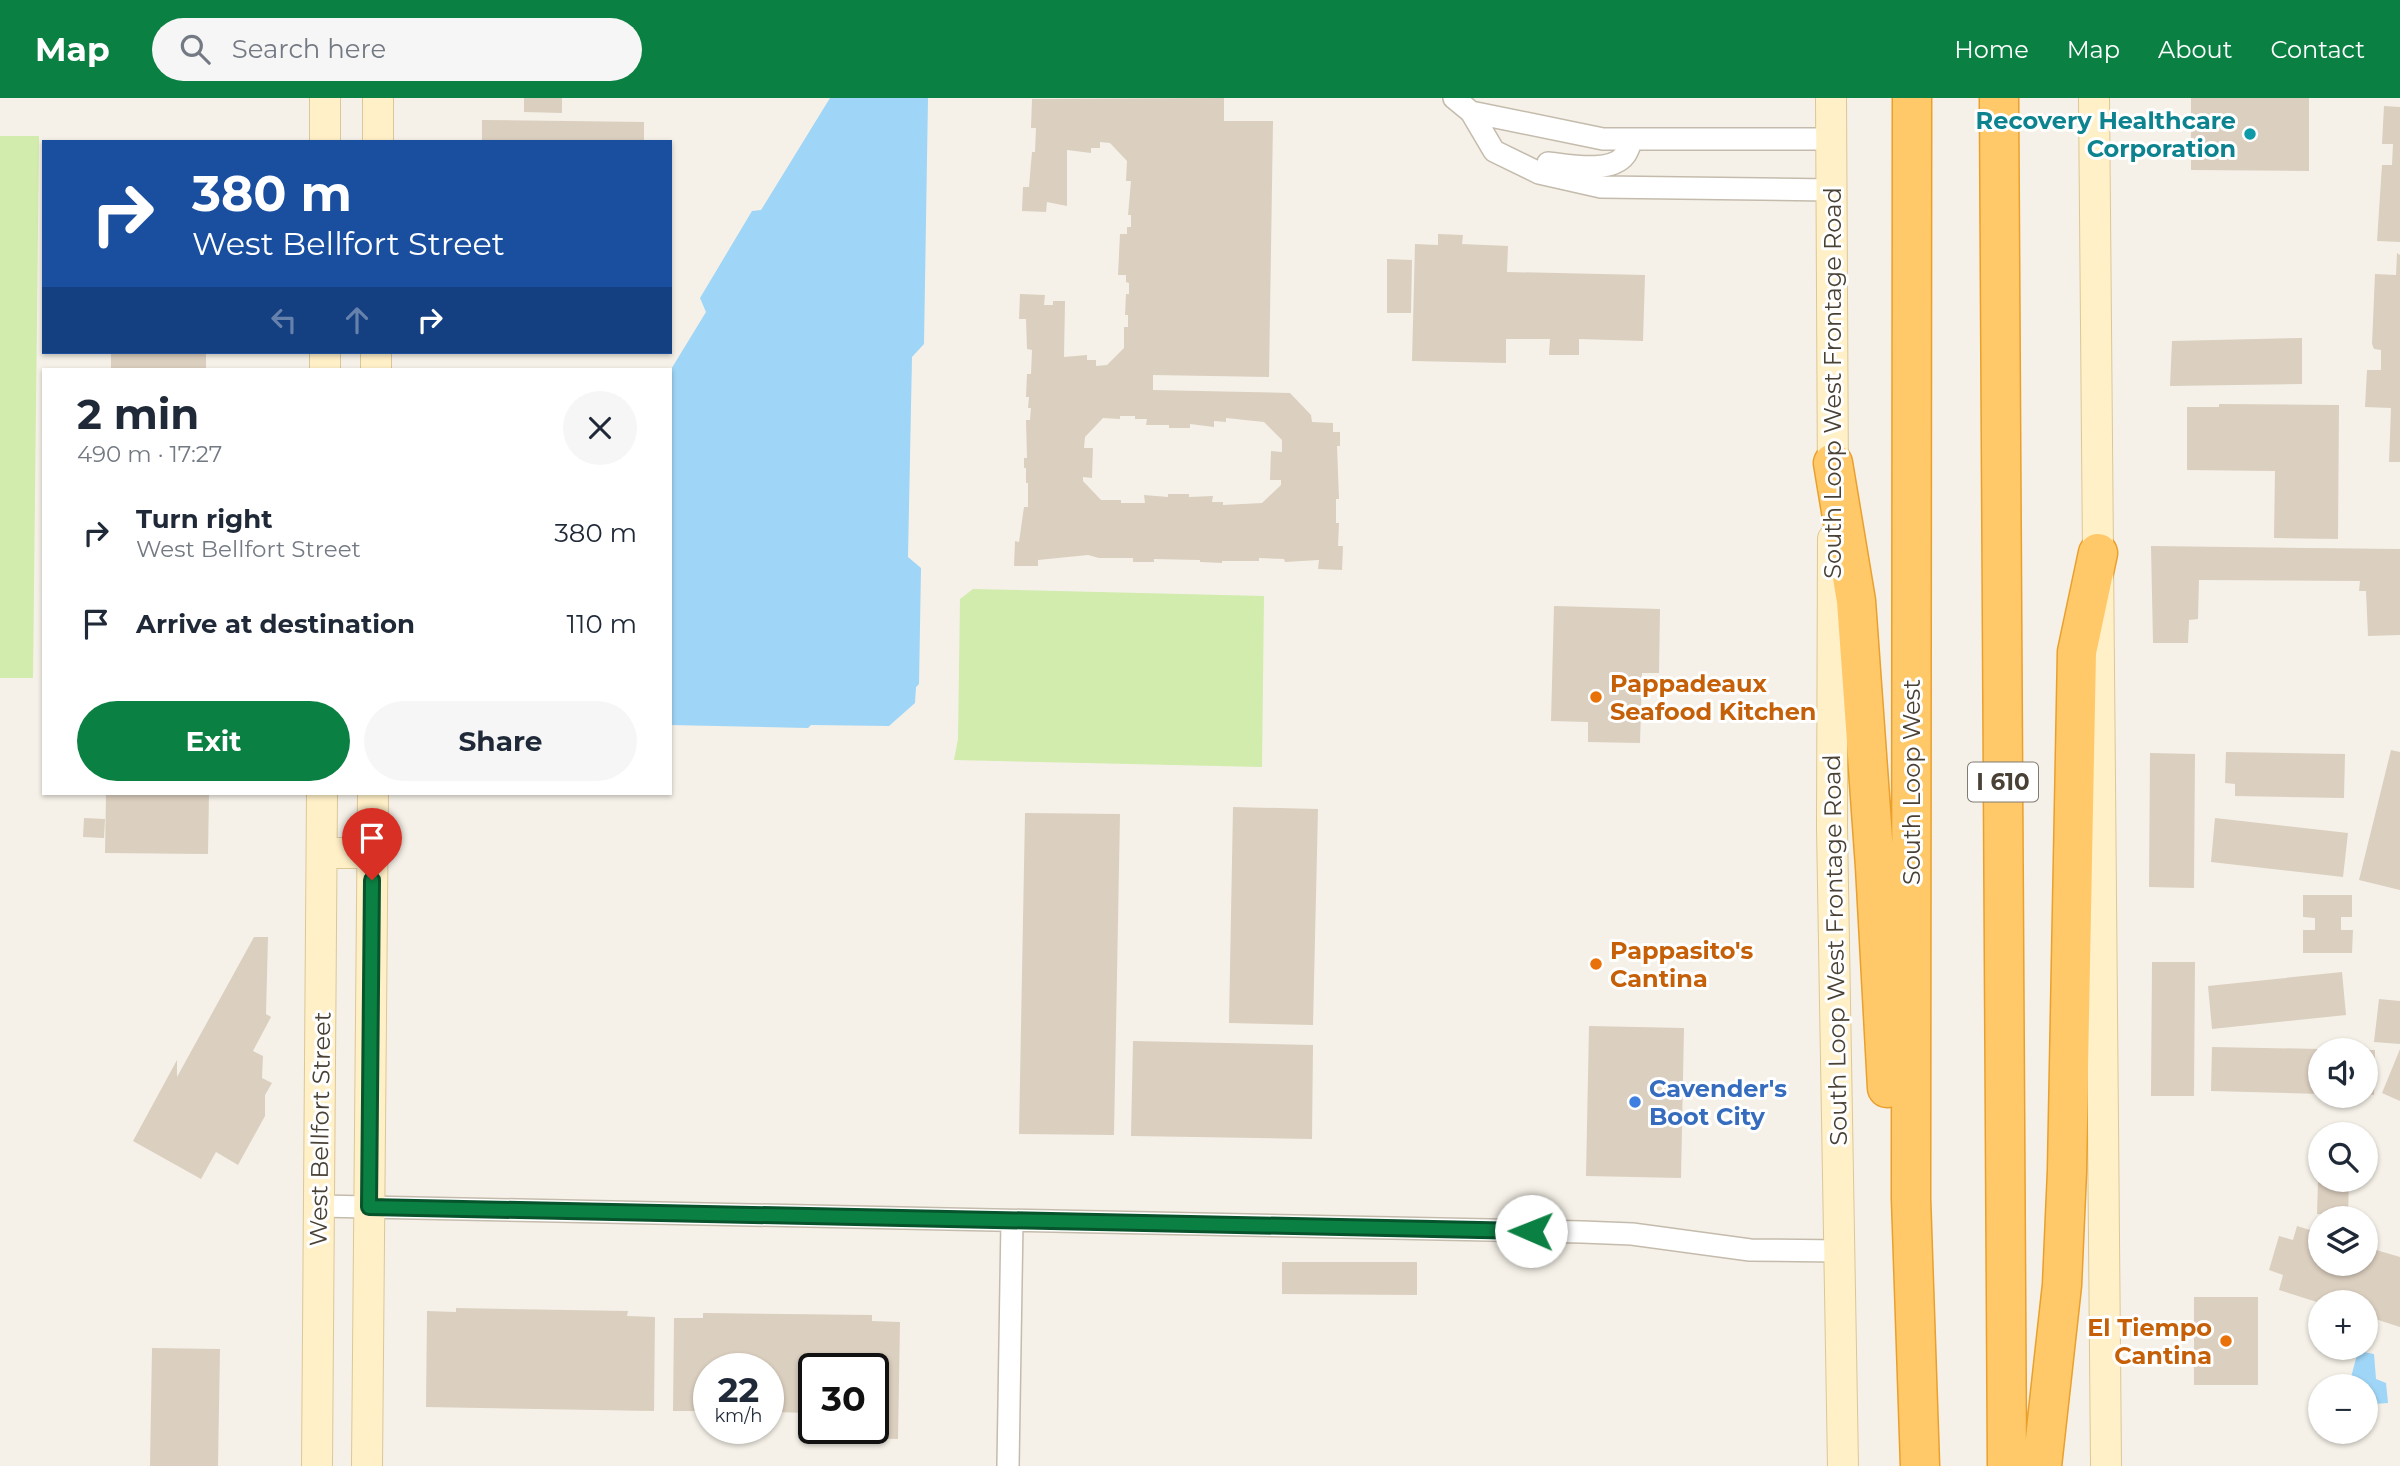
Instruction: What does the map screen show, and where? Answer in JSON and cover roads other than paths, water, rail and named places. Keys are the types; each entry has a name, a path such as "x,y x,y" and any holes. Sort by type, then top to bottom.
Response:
{"highway":[{"name":"South Loop West","path":"1912,98 1911,1198 1920,1466"},
{"name":"I 610","path":"1999,98 2007,1466"},
{"path":"1833,463 1856,601 1875,867 1890,1147 1911,1198"},
{"path":"2042,1466 2062,1285 2077,652 2098,553"}],"main road":[{"path":"325,140 326,98"},
{"path":"378,98 378,140"},
{"name":"South Loop West Frontage Road","path":"1831,98 1832,774 1843,1466"},
{"path":"2094,98 2106,1466"},
{"name":"West Bellfort Street","path":"317,1466 322,795"},
{"name":"West Bellfort Street","path":"367,1466 373,795"},
{"path":"323,853 372,853"}],"street":[{"path":"1454,98 1471,112 1494,151 1539,173 1601,187 1831,190"},
{"path":"1471,112 1591,137 1632,140 1831,139"},
{"path":"1494,151 1544,163 1596,167 1614,164 1625,156 1632,140"},
{"path":"320,1206 1620,1233 1750,1250 1841,1251"},
{"path":"1008,1466 1012,1221"}],"water":[{"path":"830,98 928,98 924,344 912,357 908,557 921,568 919,684 916,687 915,703 889,726 811,725 808,728 672,725 672,368 706,312 700,298 752,211 761,210"},
{"path":"2356,1360 2374,1360 2376,1374 2352,1374"},
{"path":"2378,1380 2386,1383 2388,1403 2378,1404"}],"place":[{"name":"Recovery Healthcare Corporation","path":"2250,134"},
{"name":"Pappadeaux Seafood Kitchen","path":"1596,697"},
{"name":"Pappasito's Cantina","path":"1596,964"},
{"name":"Cavender's Boot City","path":"1635,1102"},
{"name":"El Tiempo Cantina","path":"2226,1341"}]}
